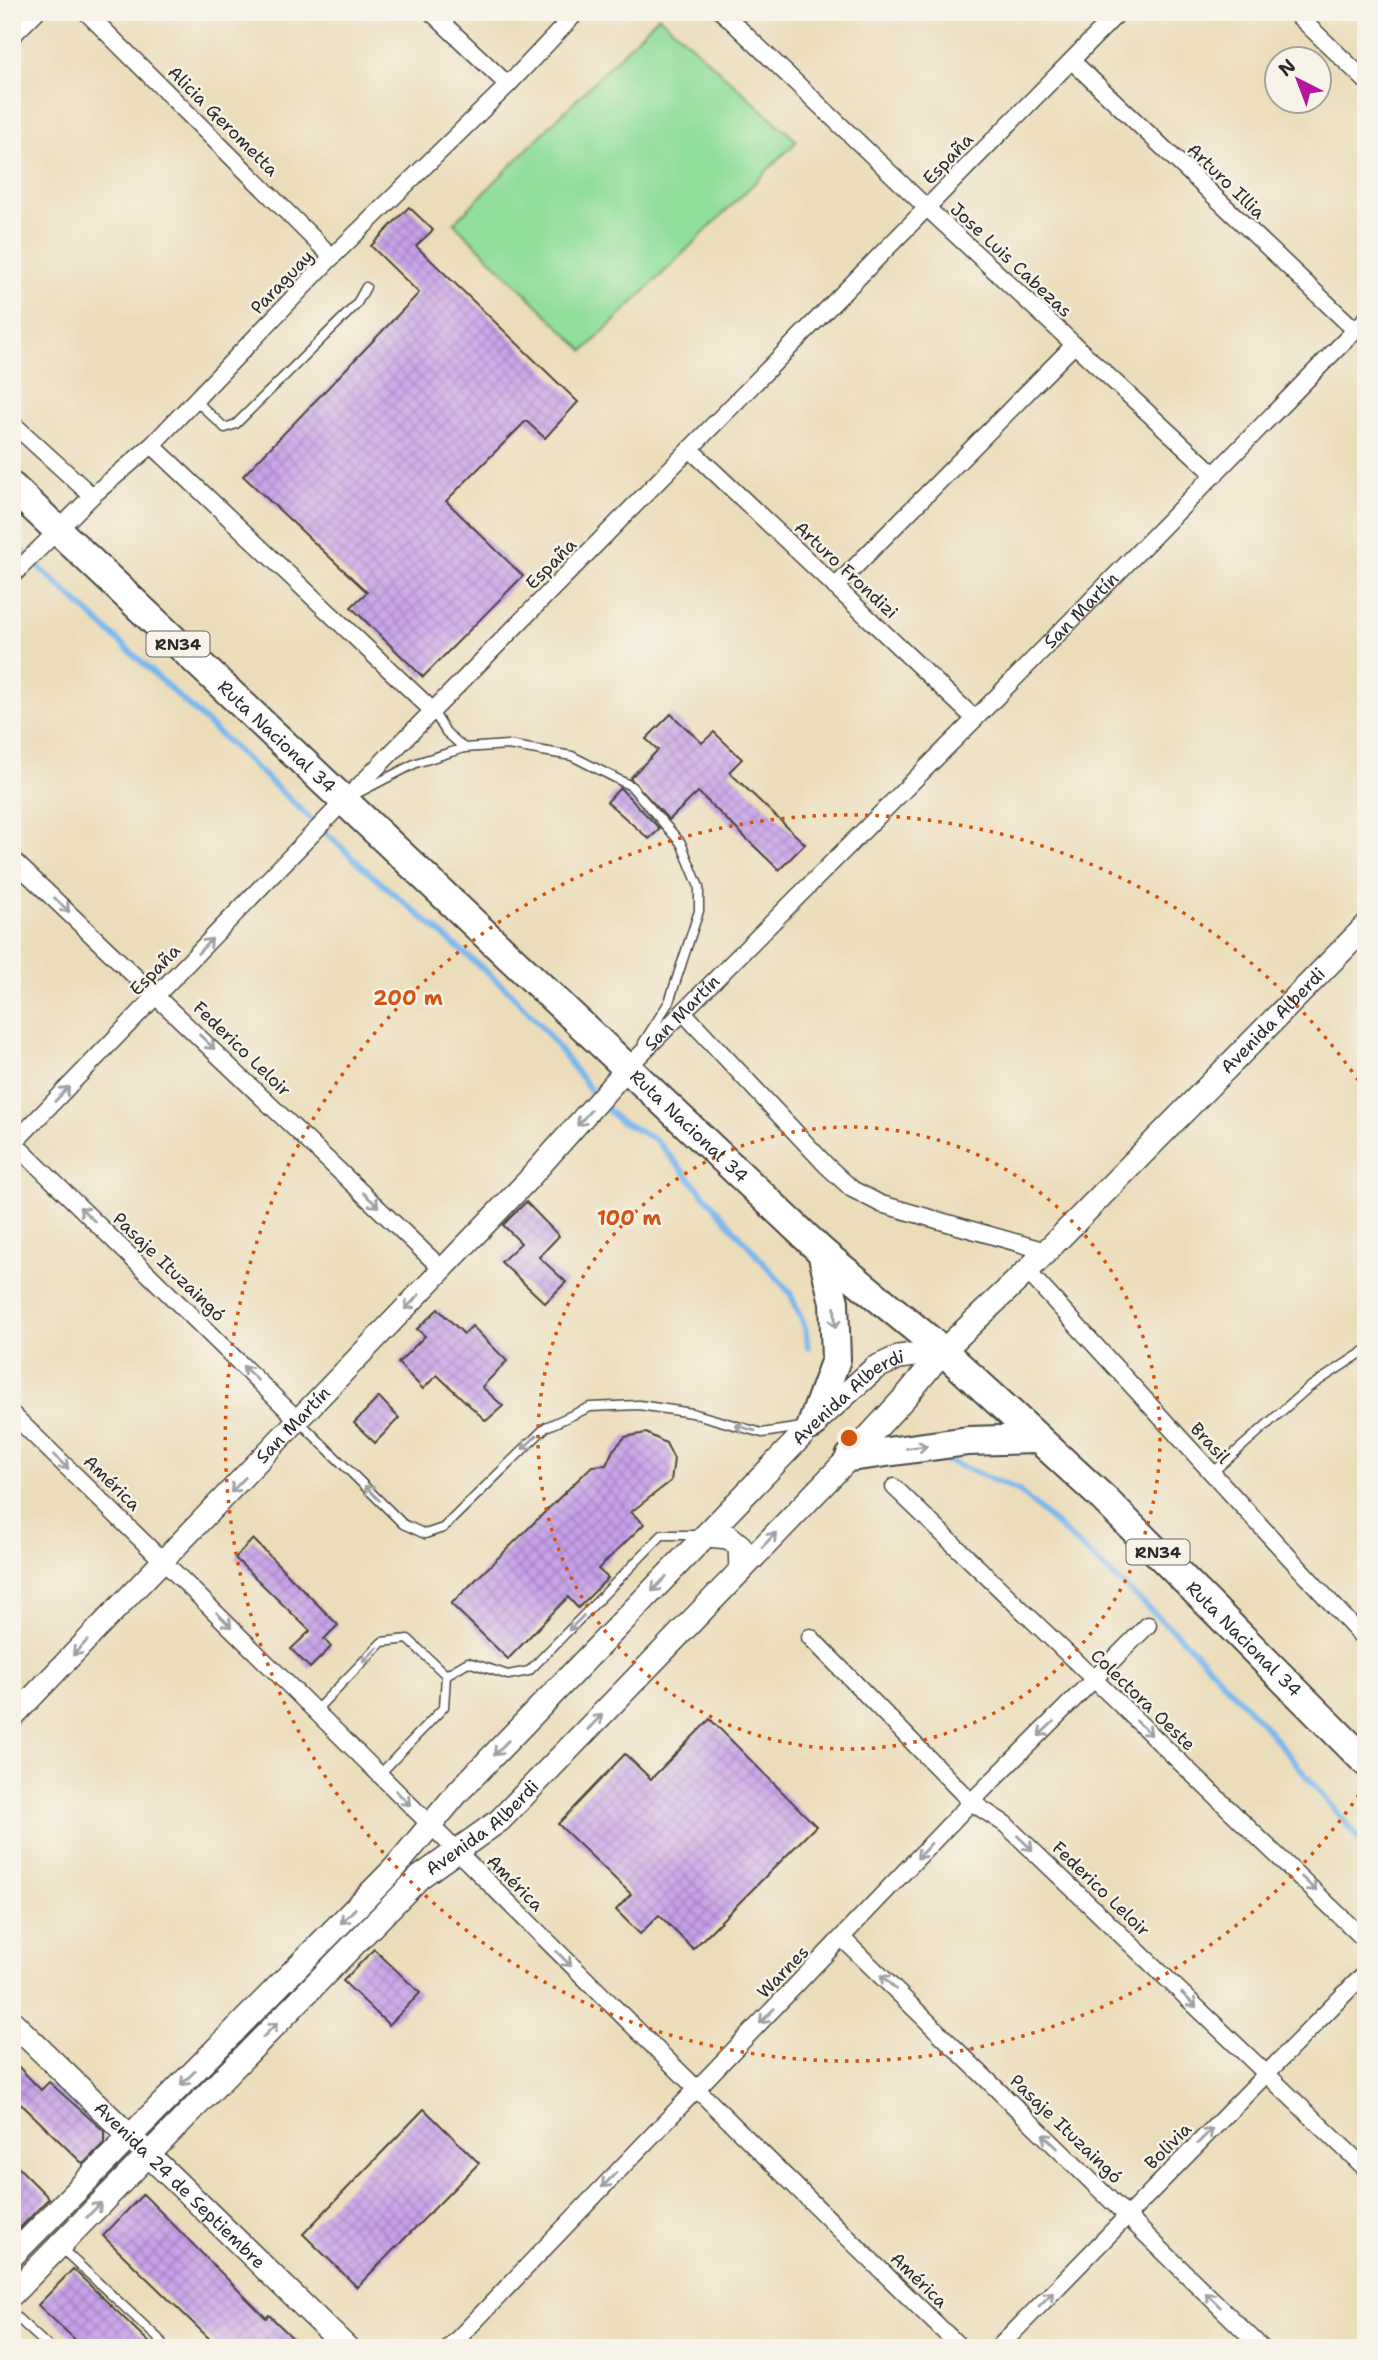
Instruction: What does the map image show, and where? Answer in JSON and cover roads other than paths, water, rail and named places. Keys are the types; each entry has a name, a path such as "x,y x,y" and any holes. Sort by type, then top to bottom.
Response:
{"highway":[{"name":"Ruta Nacional 34","path":"12,487 336,810 629,1066 822,1252 943,1351 1104,1499 1366,1762"},
{"path":"812,1425 836,1359 834,1302 822,1252"},
{"path":"850,1457 968,1441 1036,1439"}],"main road":[{"name":"Avenida Alberdi","path":"12,2294 420,1877 500,1820 850,1457 943,1351 1046,1251 1366,926"},
{"name":"Avenida Alberdi","path":"12,2256 393,1870 430,1826 812,1425 875,1368 899,1357 943,1351"},
{"path":"706,1535 729,1537 740,1546 741,1570"},
{"name":"Avenida 24 de Septiembre","path":"12,2022 347,2348"}],"street":[{"path":"12,36 36,12"},
{"name":"Alicia Gerometta","path":"86,12 332,257"},
{"path":"431,12 508,85"},
{"name":"Paraguay","path":"17,571 56,529 152,445 332,257 508,85 577,12"},
{"name":"Jose Luis Cabezas","path":"722,12 927,208 1215,475"},
{"name":"España","path":"13,1143 1119,12"},
{"path":"1294,12 1366,81"},
{"name":"Arturo Illia","path":"1072,61 1360,324"},
{"name":"San Martín","path":"12,1718 165,1562 556,1151 629,1066 975,719 1360,324"},
{"path":"835,587 1074,345"},
{"path":"14,427 92,496"},
{"path":"152,445 433,711"},
{"name":"Arturo Frondizi","path":"690,449 975,719"},
{"name":"Federico Leloir","path":"12,859 443,1269"},
{"path":"683,1012 852,1189 881,1204 1046,1251"},
{"name":"Pasaje Ituzaingó","path":"13,1143 299,1421"},
{"name":"Brasil","path":"1027,1270 1366,1641"},
{"name":"América","path":"12,1414 165,1562 695,2090 961,2348"},
{"name":"Colectora Oeste","path":"894,1487 1366,1941"},
{"name":"Warnes","path":"449,2348 971,1802 1148,1625"},
{"name":"Federico Leloir","path":"810,1637 971,1802 1005,1824 1366,2169"},
{"name":"Pasaje Ituzaingó","path":"842,1938 1262,2348"},
{"name":"Bolivia","path":"998,2348 1366,1972"}],"lane":[{"path":"195,400 225,428 236,424 356,305 366,287"},
{"path":"433,711 446,733 464,747"},
{"path":"336,810 416,763 464,747 508,745 572,756 631,786 681,843 699,887 699,911 669,1002 629,1066"},
{"path":"1212,1473 1308,1388 1366,1350"},
{"path":"299,1421 403,1524 425,1534 443,1528 546,1427 590,1407 639,1405 692,1413 762,1433 812,1425"},
{"path":"446,1675 468,1662 508,1675 529,1671 662,1535 706,1535"},
{"path":"314,1710 383,1642 408,1639 446,1675"},
{"path":"379,1775 444,1707 446,1675"},
{"path":"59,2246 161,2341 163,2348"},
{"path":"12,2313 50,2348"}],"waterway":[{"path":"12,542 366,870 508,990 539,1023 599,1101 618,1120 655,1139 790,1293 805,1327 808,1347"},
{"path":"922,1460 948,1461 1018,1490 1187,1643 1268,1730 1366,1847"}]}
